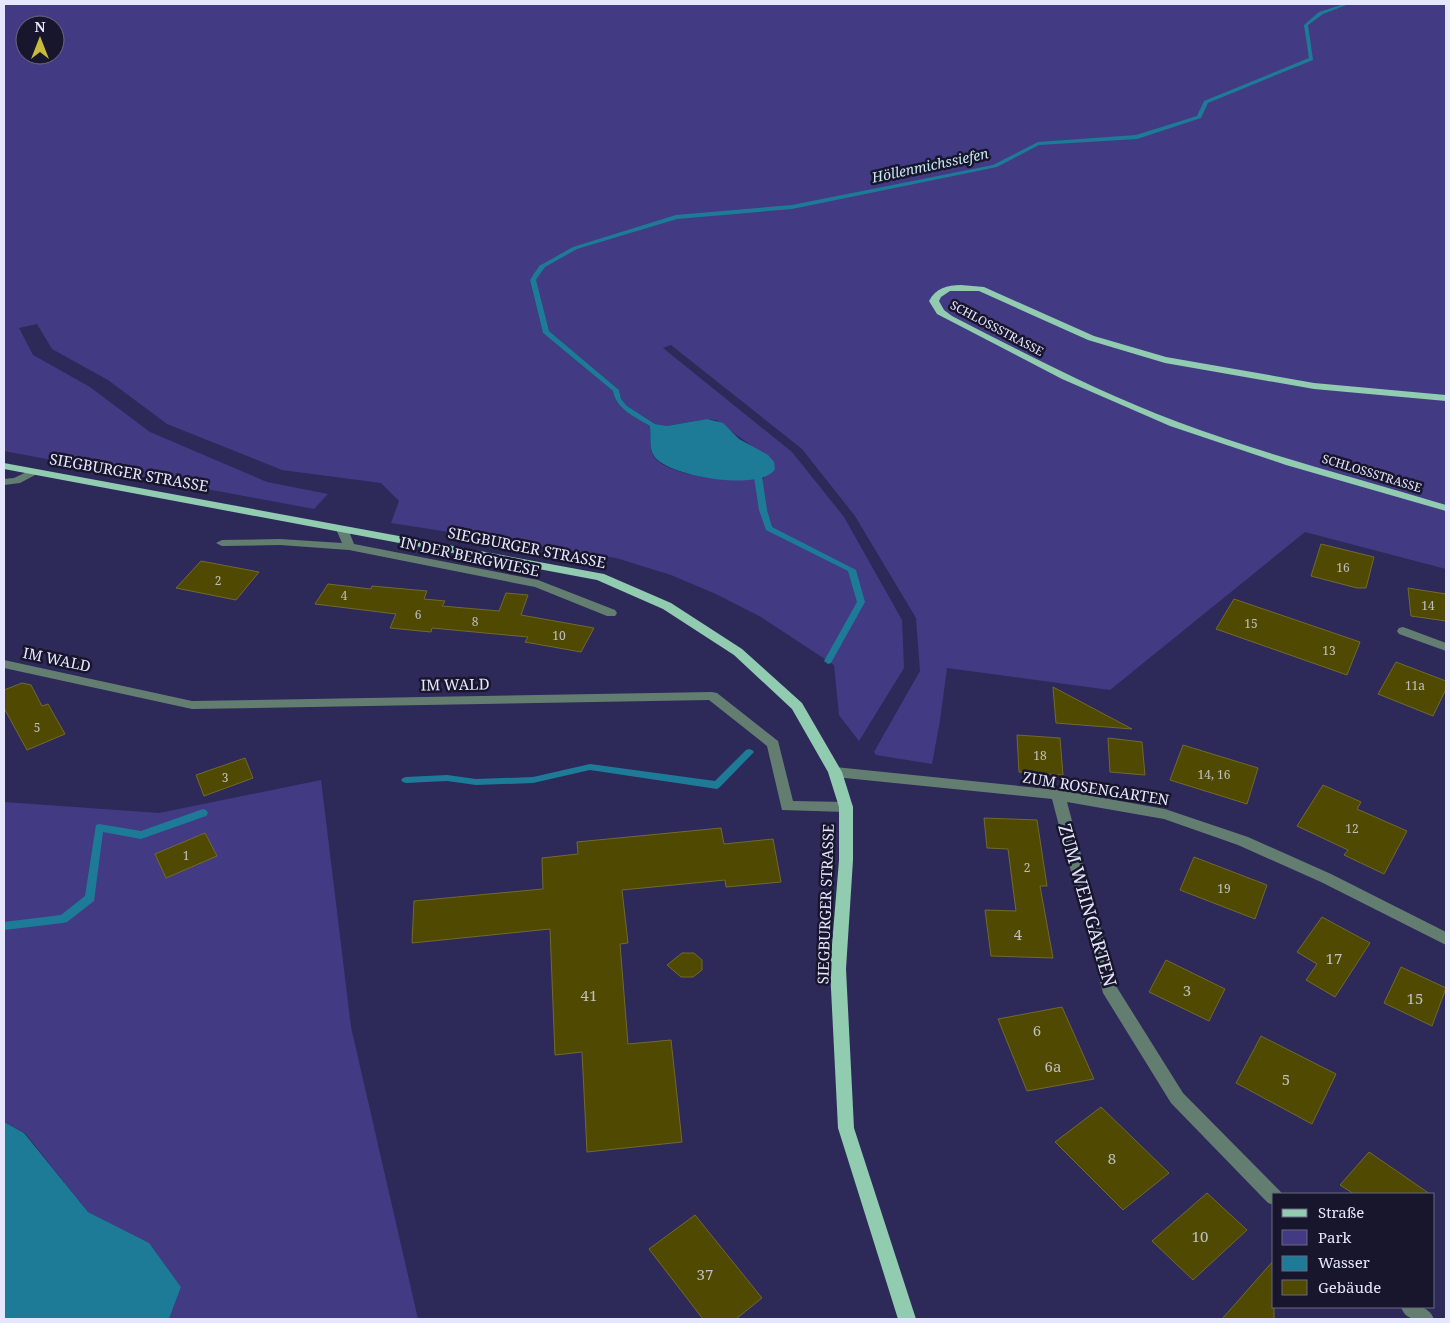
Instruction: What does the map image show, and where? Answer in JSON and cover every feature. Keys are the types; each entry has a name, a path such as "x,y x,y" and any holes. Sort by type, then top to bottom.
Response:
{"main road":[{"name":"SCHLOSSSTRASSE","path":"1446,398 1314,386 1165,360 1091,338 981,289 966,287 948,289 936,295 934,301 940,312 949,318 1073,381 1137,409 1257,452 1446,508"},
{"name":"SIEGBURGER STRASSE","path":"4,466 600,577 667,606 738,652 797,706 835,772 846,807 846,860 838,969 846,1128 907,1319"}],"street":[{"path":"4,482 16,481 33,472"},
{"path":"342,529 349,547"},
{"name":"IN DER BERGWIESE","path":"222,543 280,542 349,547 538,584 610,613"},
{"path":"1403,631 1446,647"},
{"name":"IM WALD","path":"4,664 192,705 712,696 773,744 787,806 846,807"},
{"name":"ZUM ROSENGARTEN","path":"835,772 1058,795 1165,814 1243,841 1326,878 1446,939"},
{"name":"ZUM WEINGARTEN","path":"1058,795 1109,988 1177,1098 1272,1195"},
{"path":"1411,1308 1425,1319"}],"green space":[{"path":"4,4 1446,4 1446,569 1305,532 1110,690 947,668 932,764 876,755 874,752 920,671 916,618 855,516 802,449 671,345 663,348 792,452 844,517 902,620 904,668 859,741 839,715 834,665 761,617 716,594 671,575 616,558 391,523 399,501 381,483 282,470 167,424 108,380 52,349 37,324 19,328 33,355 90,387 150,432 267,482 328,494 314,509 4,451","holes":["545,266 535,280 549,331 619,390 621,399 627,406 655,424 667,426 707,419 716,420 749,444 764,479 723,479 690,474 675,470 654,457 652,454 650,426 622,408 613,391 543,333 530,280"]},
{"path":"321,780 351,1027 418,1319 169,1319 181,1287 149,1244 88,1212 25,1133 4,1122 4,802 159,813"}],"water":[{"path":"540,265 545,266 536,280 549,331 619,390 621,399 627,406 655,424 667,426 707,419 723,423 739,439 768,455 774,462 775,469 767,476 753,480 735,481 695,475 663,464 652,453 650,426 622,408 613,391 543,333 530,280"},
{"path":"4,1122 24,1133 88,1212 149,1243 181,1287 169,1319 4,1319"}],"building":[{"path":"1321,544 1374,557 1366,588 1357,588 1311,576"},
{"path":"201,561 259,572 236,600 176,588"},
{"path":"328,584 371,589 372,586 427,591 424,599 445,601 442,606 499,611 506,593 528,595 521,615 594,628 581,652 525,642 528,637 432,628 431,632 390,628 396,614 315,604"},
{"path":"1408,588 1446,594 1446,621 1411,616"},
{"path":"1234,599 1360,642 1347,675 1216,629"},
{"path":"1396,662 1446,681 1446,689 1433,716 1378,694"},
{"path":"22,683 31,685 42,706 48,704 65,734 27,750 4,708 4,690"},
{"path":"1053,687 1132,729 1056,723"},
{"path":"1017,735 1060,738 1063,775 1019,772"},
{"path":"1108,738 1142,742 1145,775 1110,772"},
{"path":"1183,745 1258,768 1247,804 1170,780"},
{"path":"245,758 253,778 204,796 196,775"},
{"path":"1323,785 1361,802 1357,809 1407,831 1384,874 1344,855 1348,850 1297,826"},
{"path":"984,818 1037,820 1047,886 1040,886 1053,958 991,956 985,910 1016,911 1008,849 987,848"},
{"path":"721,828 724,844 773,839 781,882 726,887 725,880 622,890 628,943 620,944 628,1044 671,1040 682,1142 587,1152 582,1052 555,1055 550,929 412,943 414,901 543,889 542,858 578,854 577,842"},
{"path":"205,833 217,856 166,878 155,854"},
{"path":"1194,857 1267,885 1255,919 1180,890"},
{"path":"1322,917 1370,943 1335,997 1306,980 1317,964 1297,952"},
{"path":"682,953 694,953 702,960 702,970 693,977 681,977 667,965"},
{"path":"1166,960 1225,989 1209,1021 1149,992"},
{"path":"1401,967 1446,988 1432,1026 1384,1003"},
{"path":"1062,1007 1094,1079 1027,1091 998,1019"},
{"path":"1261,1036 1336,1074 1312,1124 1236,1083"},
{"path":"1101,1107 1169,1173 1123,1210 1055,1142"},
{"path":"1369,1152 1429,1193 1352,1193 1340,1185"},
{"path":"1207,1193 1247,1230 1193,1280 1152,1241"},
{"path":"695,1215 762,1298 736,1319 703,1319 649,1249"},
{"path":"1272,1262 1272,1308 1274,1308 1274,1319 1222,1319"}],"waterway":[{"name":"Höllenmichssiefen","path":"536,275 543,266 575,248 676,217 792,207 995,166 1038,144 1137,137 1199,117 1206,102 1311,59 1306,25 1321,13 1347,4"},
{"name":"Höllenmichssiefen","path":"750,472 758,476 763,510 769,528 852,570 861,602 828,661"},
{"name":"Höllenmichssiefen","path":"406,780 447,778 476,782 533,780 590,767 717,785 749,752"},
{"name":"Höllenmichssiefen","path":"4,926 63,919 90,898 99,828 141,835 203,813"}]}
